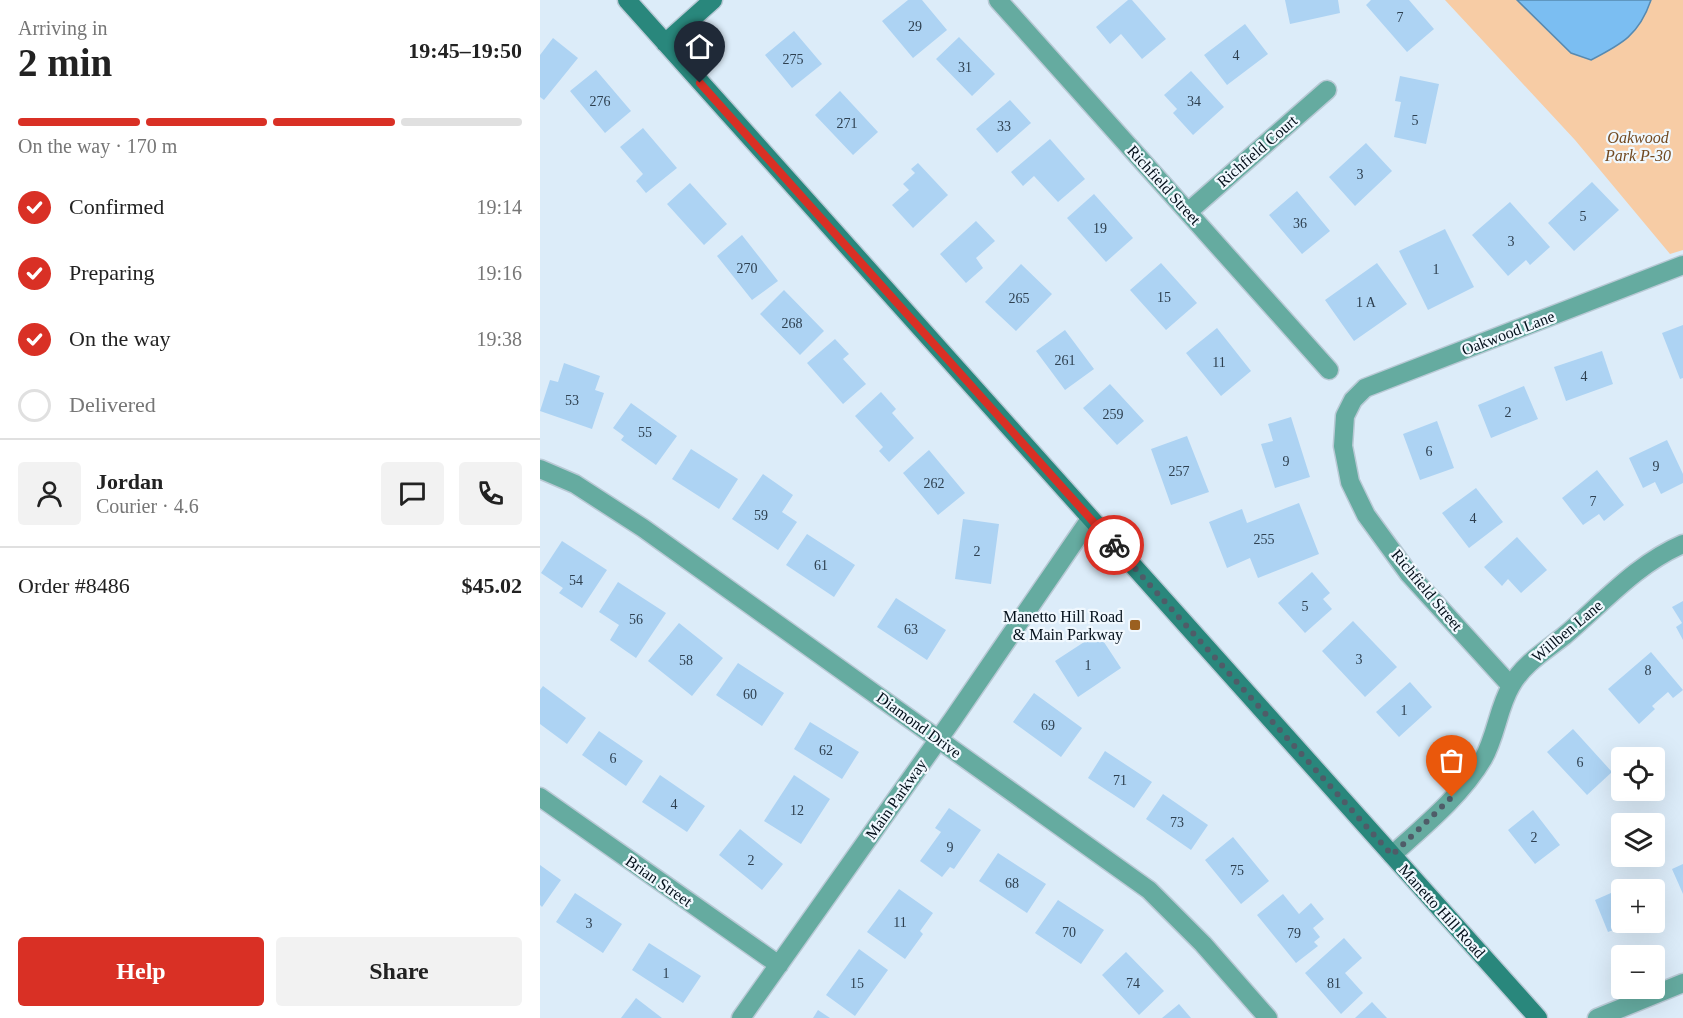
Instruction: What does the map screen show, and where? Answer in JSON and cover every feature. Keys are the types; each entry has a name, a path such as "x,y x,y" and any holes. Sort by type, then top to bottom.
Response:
{"main road":[{"name":"Manetto Hill Road","path":"627,0 1538,1018"},
{"path":"665,43 713,0"}],"street":[{"name":"Richfield Street","path":"998,0 1329,370"},
{"name":"Richfield Court","path":"1188,212 1327,90"},
{"name":"Oakwood Lane","path":"1345,416 1353,400 1365,388 1683,265"},
{"name":"Richfield Street","path":"1345,416 1343,446 1350,482 1366,515 1409,574 1511,686"},
{"name":"Diamond Drive","path":"540,469 576,484 643,528 1149,890 1203,944 1268,1018"},
{"name":"Main Parkway","path":"741,1018 1090,519"},
{"name":"Willben Lane","path":"1392,855 1420,829 1473,773 1484,758 1511,686 1530,662 1564,636 1623,582 1672,548 1683,544"},
{"name":"Brian Street","path":"540,797 778,965"},
{"path":"1597,1018 1683,983"}],"green space":[{"name":"Oakwood Park P-30","path":"1445,0 1683,0 1683,250 1670,254 1575,140"}],"water":[{"path":"1517,0 1651,0 1641,22 1628,37 1591,60 1571,53"}],"building":[{"path":"908,0 922,0 947,30 913,58 882,21"},
{"path":"1128,0 1132,0 1166,39 1142,59 1121,34 1110,44 1096,27"},
{"path":"1285,0 1338,0 1340,13 1290,24"},
{"path":"1371,0 1409,0 1434,29 1407,52 1366,5"},
{"path":"1245,24 1268,54 1227,85 1204,55"},
{"path":"794,31 822,64 792,88 765,55"},
{"path":"959,37 995,74 972,96 936,59"},
{"path":"553,38 578,58 544,100 540,97 540,55"},
{"path":"596,70 631,111 605,133 570,91"},
{"path":"1191,71 1224,107 1193,135 1173,113 1177,109 1164,95"},
{"path":"1400,76 1439,84 1426,144 1394,137 1401,102 1395,101"},
{"path":"840,91 878,132 853,155 815,115"},
{"path":"1010,100 1031,123 997,153 976,129"},
{"path":"643,128 677,168 646,193 636,181 643,174 620,147"},
{"path":"1050,139 1085,179 1058,202 1034,176 1023,186 1011,172"},
{"path":"1366,143 1392,171 1355,206 1329,177"},
{"path":"918,163 948,195 913,228 892,205 909,190 903,184 915,173 911,169"},
{"path":"1592,182 1619,210 1574,251 1548,223"},
{"path":"690,183 727,224 704,245 667,204"},
{"path":"1297,191 1330,231 1302,254 1269,215"},
{"path":"1094,194 1133,238 1106,262 1067,218"},
{"path":"1510,202 1550,247 1530,265 1526,260 1508,276 1472,235"},
{"path":"976,221 995,241 976,258 983,268 966,283 940,254"},
{"path":"1445,229 1474,287 1428,310 1399,251"},
{"path":"742,235 778,281 752,300 717,256"},
{"path":"1161,263 1197,303 1166,330 1130,290"},
{"path":"1377,263 1407,304 1354,341 1325,300"},
{"path":"1021,264 1052,294 1016,331 985,302"},
{"path":"784,290 824,331 800,355 760,314"},
{"path":"1683,325 1683,378 1680,379 1662,333"},
{"path":"1217,328 1251,371 1221,396 1186,353"},
{"path":"1065,330 1094,369 1065,390 1036,351"},
{"path":"835,339 849,354 843,359 866,384 843,404 807,363"},
{"path":"1602,351 1613,384 1566,401 1554,367"},
{"path":"564,363 600,376 595,390 604,393 592,429 540,411 550,380 558,382"},
{"path":"1110,384 1144,421 1117,445 1083,408"},
{"path":"1524,386 1538,419 1491,438 1478,405"},
{"path":"881,392 896,409 892,413 914,438 889,462 879,451 883,447 855,416"},
{"path":"631,403 677,436 656,465 621,440 624,436 613,428"},
{"path":"1291,417 1310,477 1275,488 1261,444 1273,441 1268,424"},
{"path":"1437,421 1454,468 1420,480 1403,434"},
{"path":"1187,436 1209,492 1171,505 1151,449"},
{"path":"1667,440 1683,474 1683,483 1661,494 1655,482 1643,488 1629,458"},
{"path":"691,449 738,479 719,509 672,479"},
{"path":"929,450 965,493 938,515 903,473"},
{"path":"1597,470 1624,505 1604,521 1599,514 1583,525 1562,498"},
{"path":"763,474 793,495 782,512 797,522 778,550 732,519"},
{"path":"1476,488 1503,522 1469,548 1442,513"},
{"path":"1299,503 1319,554 1258,578 1250,558 1227,568 1209,522 1242,509 1247,523"},
{"path":"963,519 999,524 991,584 955,579"},
{"path":"807,534 855,565 834,597 786,565"},
{"path":"1517,537 1547,570 1521,593 1508,579 1502,586 1484,567"},
{"path":"562,541 607,570 582,608 559,593 563,588 541,573"},
{"path":"1312,572 1330,593 1323,599 1332,609 1305,633 1278,603"},
{"path":"618,582 666,613 636,658 610,640 619,625 599,612"},
{"path":"896,598 946,630 927,660 877,627"},
{"path":"1683,601 1683,640 1676,627 1682,623 1672,607"},
{"path":"1353,621 1397,667 1365,697 1322,651"},
{"path":"679,623 723,658 692,696 648,661"},
{"path":"1098,633 1121,668 1078,697 1055,661"},
{"path":"1651,652 1683,690 1673,698 1668,692 1652,706 1655,709 1639,724 1608,689"},
{"path":"738,663 784,693 762,726 716,695"},
{"path":"1410,682 1432,707 1399,737 1376,712"},
{"path":"543,686 586,718 567,744 540,724 540,690"},
{"path":"1034,693 1082,728 1061,757 1013,722"},
{"path":"810,722 859,752 842,779 794,749"},
{"path":"1573,729 1611,773 1587,795 1547,752"},
{"path":"599,731 643,761 626,786 582,755"},
{"path":"1105,751 1152,782 1134,808 1088,778"},
{"path":"660,775 705,806 687,832 642,802"},
{"path":"794,775 830,799 801,844 764,821"},
{"path":"1163,794 1208,825 1191,850 1146,819"},
{"path":"949,808 981,830 954,869 950,867 942,877 920,861 941,832 935,828"},
{"path":"1533,810 1560,845 1535,864 1508,830"},
{"path":"740,829 783,864 762,890 719,855"},
{"path":"1233,837 1269,881 1241,904 1205,860"},
{"path":"998,853 1046,884 1027,913 979,881"},
{"path":"1683,864 1683,894 1672,869"},
{"path":"540,865 561,880 542,907 540,905"},
{"path":"899,889 933,913 920,931 923,934 905,959 867,932"},
{"path":"575,893 622,924 603,953 556,922"},
{"path":"1611,893 1611,931 1608,932 1595,900"},
{"path":"1283,894 1299,914 1311,903 1324,919 1313,928 1320,937 1314,942 1318,946 1296,963 1257,915"},
{"path":"1058,900 1104,930 1081,964 1035,933"},
{"path":"1344,938 1362,958 1345,973 1363,993 1341,1014 1305,973"},
{"path":"649,943 701,976 683,1003 632,970"},
{"path":"859,949 888,970 855,1016 826,995"},
{"path":"1126,952 1164,991 1139,1015 1102,975"},
{"path":"636,998 662,1018 621,1018"},
{"path":"1372,1002 1387,1018 1355,1018"},
{"path":"1179,1004 1191,1018 1162,1018"},
{"path":"818,1010 830,1018 813,1018"}],"way so far":[{"path":"1114,545 1392,855 1452,797"}],"place":[{"name":"Manetto Hill Road & Main Parkway","path":"1135,625"}],"route":[{"path":"700,83 1114,545"}]}
